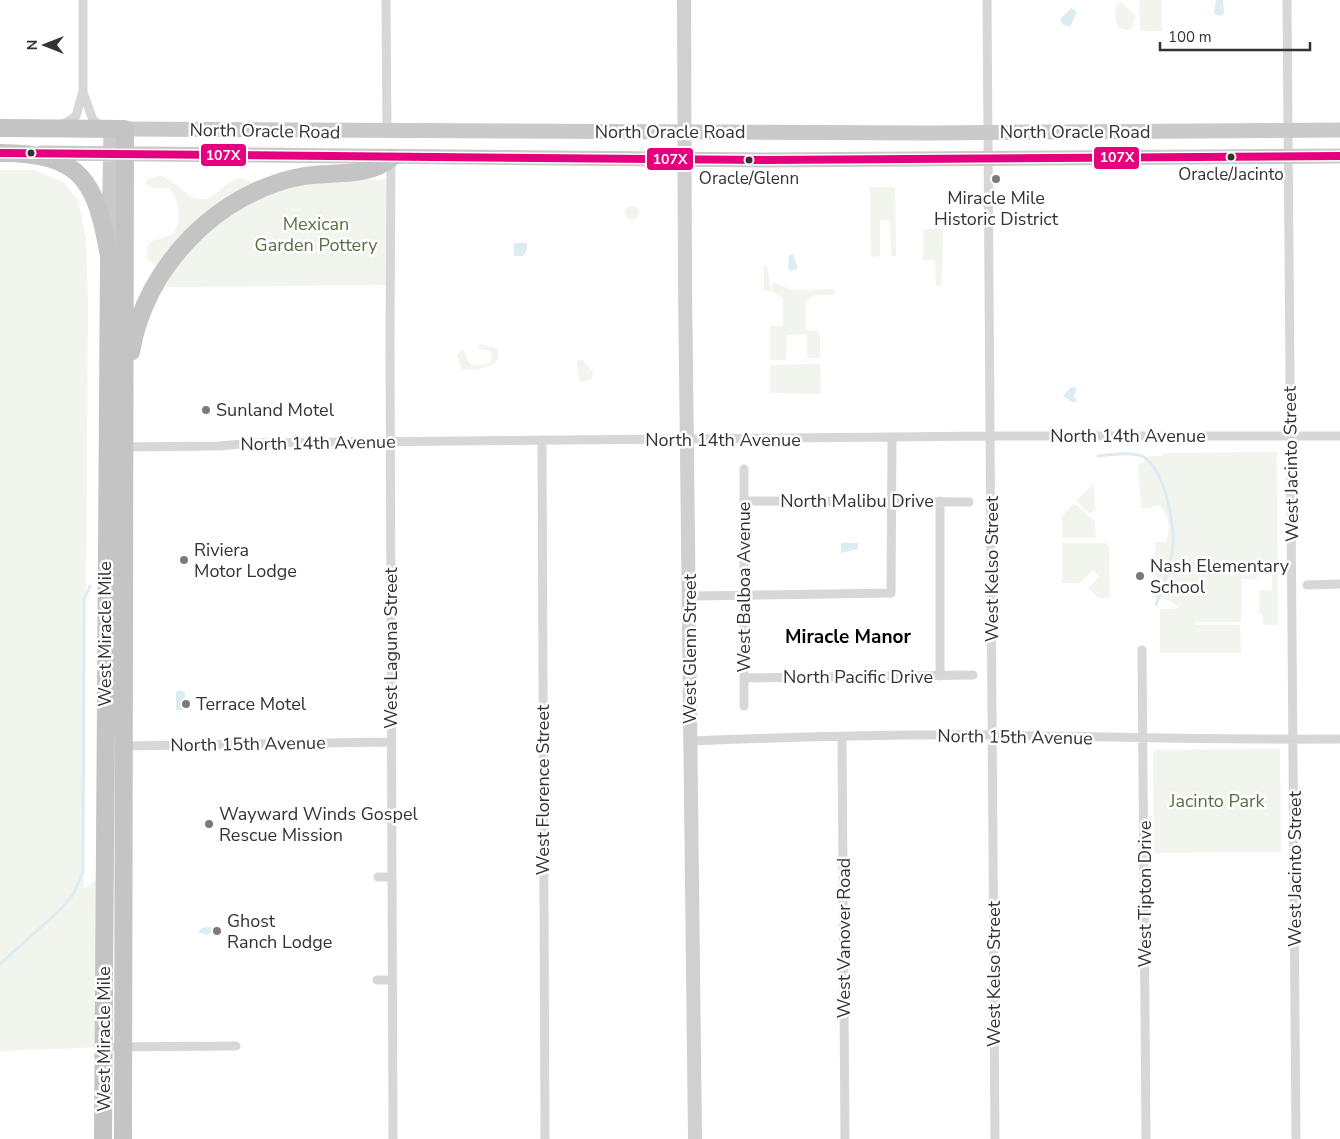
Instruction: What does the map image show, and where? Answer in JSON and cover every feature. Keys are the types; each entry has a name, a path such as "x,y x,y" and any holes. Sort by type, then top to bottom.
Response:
{"highway":[{"name":"North Oracle Road","path":"0,128 114,129"},
{"name":"West Miracle Mile","path":"114,129 118,154 125,392 123,1139"},
{"path":"8,153 59,162 70,168 84,180 98,205 109,256"},
{"path":"125,392 136,330 153,290 177,254 208,222 238,201 274,184 316,174 370,170 392,158"},
{"name":"West Miracle Mile","path":"103,1139 106,447 109,256"}],"main road":[{"name":"North Oracle Road","path":"114,129 387,132 1340,130"},
{"name":"North Oracle Road","path":"8,153 686,160 988,160 1340,156"},
{"name":"West Miracle Mile","path":"109,256 118,154"}],"street":[{"path":"52,129 70,122 76,116 83,91 83,0"},
{"path":"386,0 387,132"},
{"name":"West Glenn Street","path":"684,0 686,132 685,284 695,1139"},
{"name":"West Kelso Street","path":"986,0 991,436 995,1139"},
{"name":"West Jacinto Street","path":"1287,0 1290,131 1290,437 1296,1139"},
{"path":"83,91 93,120 114,129"},
{"name":"West Laguna Street","path":"392,158 390,442 393,1139"},
{"name":"North 14th Avenue","path":"106,447 542,440 991,436 1340,436"},
{"path":"690,596 891,593 892,438"},
{"name":"West Florence Street","path":"542,440 545,1139"},
{"name":"West Balboa Avenue","path":"744,469 744,706"},
{"name":"North Malibu Drive","path":"744,500 969,502"},
{"path":"940,501 940,676"},
{"path":"1307,585 1340,584"},
{"name":"West Tipton Drive","path":"1142,650 1146,1139"},
{"name":"North Pacific Drive","path":"744,678 973,675"},
{"name":"North 15th Avenue","path":"691,741 842,736 992,735 1143,739 1340,739"},
{"name":"West Vanover Road","path":"842,736 845,1139"},
{"name":"North 15th Avenue","path":"104,747 391,742"},
{"path":"378,877 392,877"},
{"path":"377,980 392,980"},
{"path":"104,1047 236,1046"}],"green space":[{"path":"1139,0 1162,0 1162,31 1140,31"},
{"path":"1122,2 1135,16 1132,28 1127,30 1118,28 1115,18 1116,6"},
{"path":"0,170 34,170 63,182 78,200 86,239 88,303 84,889 104,874 104,1047 0,1051"},
{"path":"160,176 199,199 211,197 236,179 249,181 253,187 160,268 147,259 148,245 152,241 173,234 179,217 176,199 169,188 152,188 146,184 150,177"},
{"name":"Mexican Garden Pottery","path":"391,179 390,285 165,287 175,269 195,242 256,195 309,181"},
{"path":"870,187 895,187 896,256 891,256 890,220 880,220 880,256 871,257"},
{"path":"632,206 637,208 639,213 637,218 632,220 627,218 625,213 627,208"},
{"path":"943,228 942,286 936,286 935,260 923,260 923,229"},
{"path":"764,266 767,266 771,292 764,291"},
{"path":"772,282 794,290 834,289 834,295 815,295 806,301 806,330 817,331 820,334 820,358 807,358 807,334 787,335 786,360 770,360 770,326 783,326 783,298 772,291"},
{"path":"479,344 498,349 498,358 494,364 476,370 462,369 457,355 463,349 469,363 475,366 491,363 491,351 478,349"},
{"path":"582,359 593,372 592,379 581,382 578,376 577,361"},
{"path":"820,364 821,394 770,393 770,365"},
{"path":"1277,452 1278,625 1263,625 1263,614 1259,613 1259,590 1272,590 1272,562 1258,562 1257,579 1242,579 1241,622 1195,622 1196,625 1240,625 1241,653 1160,653 1160,609 1177,609 1178,607 1169,600 1151,597 1156,592 1155,542 1166,542 1168,522 1165,513 1159,505 1141,508 1138,464 1150,456 1162,456 1163,453"},
{"path":"1094,483 1095,509 1090,514 1078,503 1078,499"},
{"path":"1073,504 1077,505 1095,522 1096,538 1062,538 1062,516"},
{"path":"1062,543 1106,543 1109,547 1110,598 1098,598 1088,588 1099,577 1093,570 1079,583 1062,583"},
{"name":"Jacinto Park","path":"1280,749 1281,852 1154,853 1153,750"}],"shaded area":[{"path":"1216,0 1223,0 1224,13 1220,16 1214,14"},
{"path":"1071,8 1077,12 1070,27 1063,25 1060,19"},
{"path":"514,243 527,243 527,250 523,256 514,256"},
{"path":"793,254 798,268 791,271 788,269 789,255"},
{"path":"1071,387 1077,388 1074,397 1077,399 1074,403 1063,396"},
{"path":"841,543 858,543 858,549 841,553"},
{"path":"179,690 185,692 185,710 176,710 176,692"},
{"path":"202,928 216,929 216,931 206,935 198,932"}],"waterway":[{"path":"1098,456 1127,454 1144,457 1152,464 1164,487 1171,516 1173,542 1169,566 1156,605"},
{"path":"0,964 60,910 74,893 83,871 84,600 90,586"}],"transit line":[{"name":"107X","path":"0,153 766,160 1340,156"}],"place":[{"name":"Oracle/Jacinto","path":"1231,157"},
{"name":"Oracle/Glenn","path":"749,160"},
{"name":"Miracle Mile Historic District","path":"996,179"},
{"name":"Sunland Motel","path":"206,410"},
{"name":"Riviera Motor Lodge","path":"184,560"},
{"name":"Nash Elementary School","path":"1140,576"},
{"name":"Terrace Motel","path":"186,704"},
{"name":"Wayward Winds Gospel Rescue Mission","path":"209,824"},
{"name":"Ghost Ranch Lodge","path":"217,931"}],"district":[{"name":"Miracle Manor","path":"848,637"}]}
